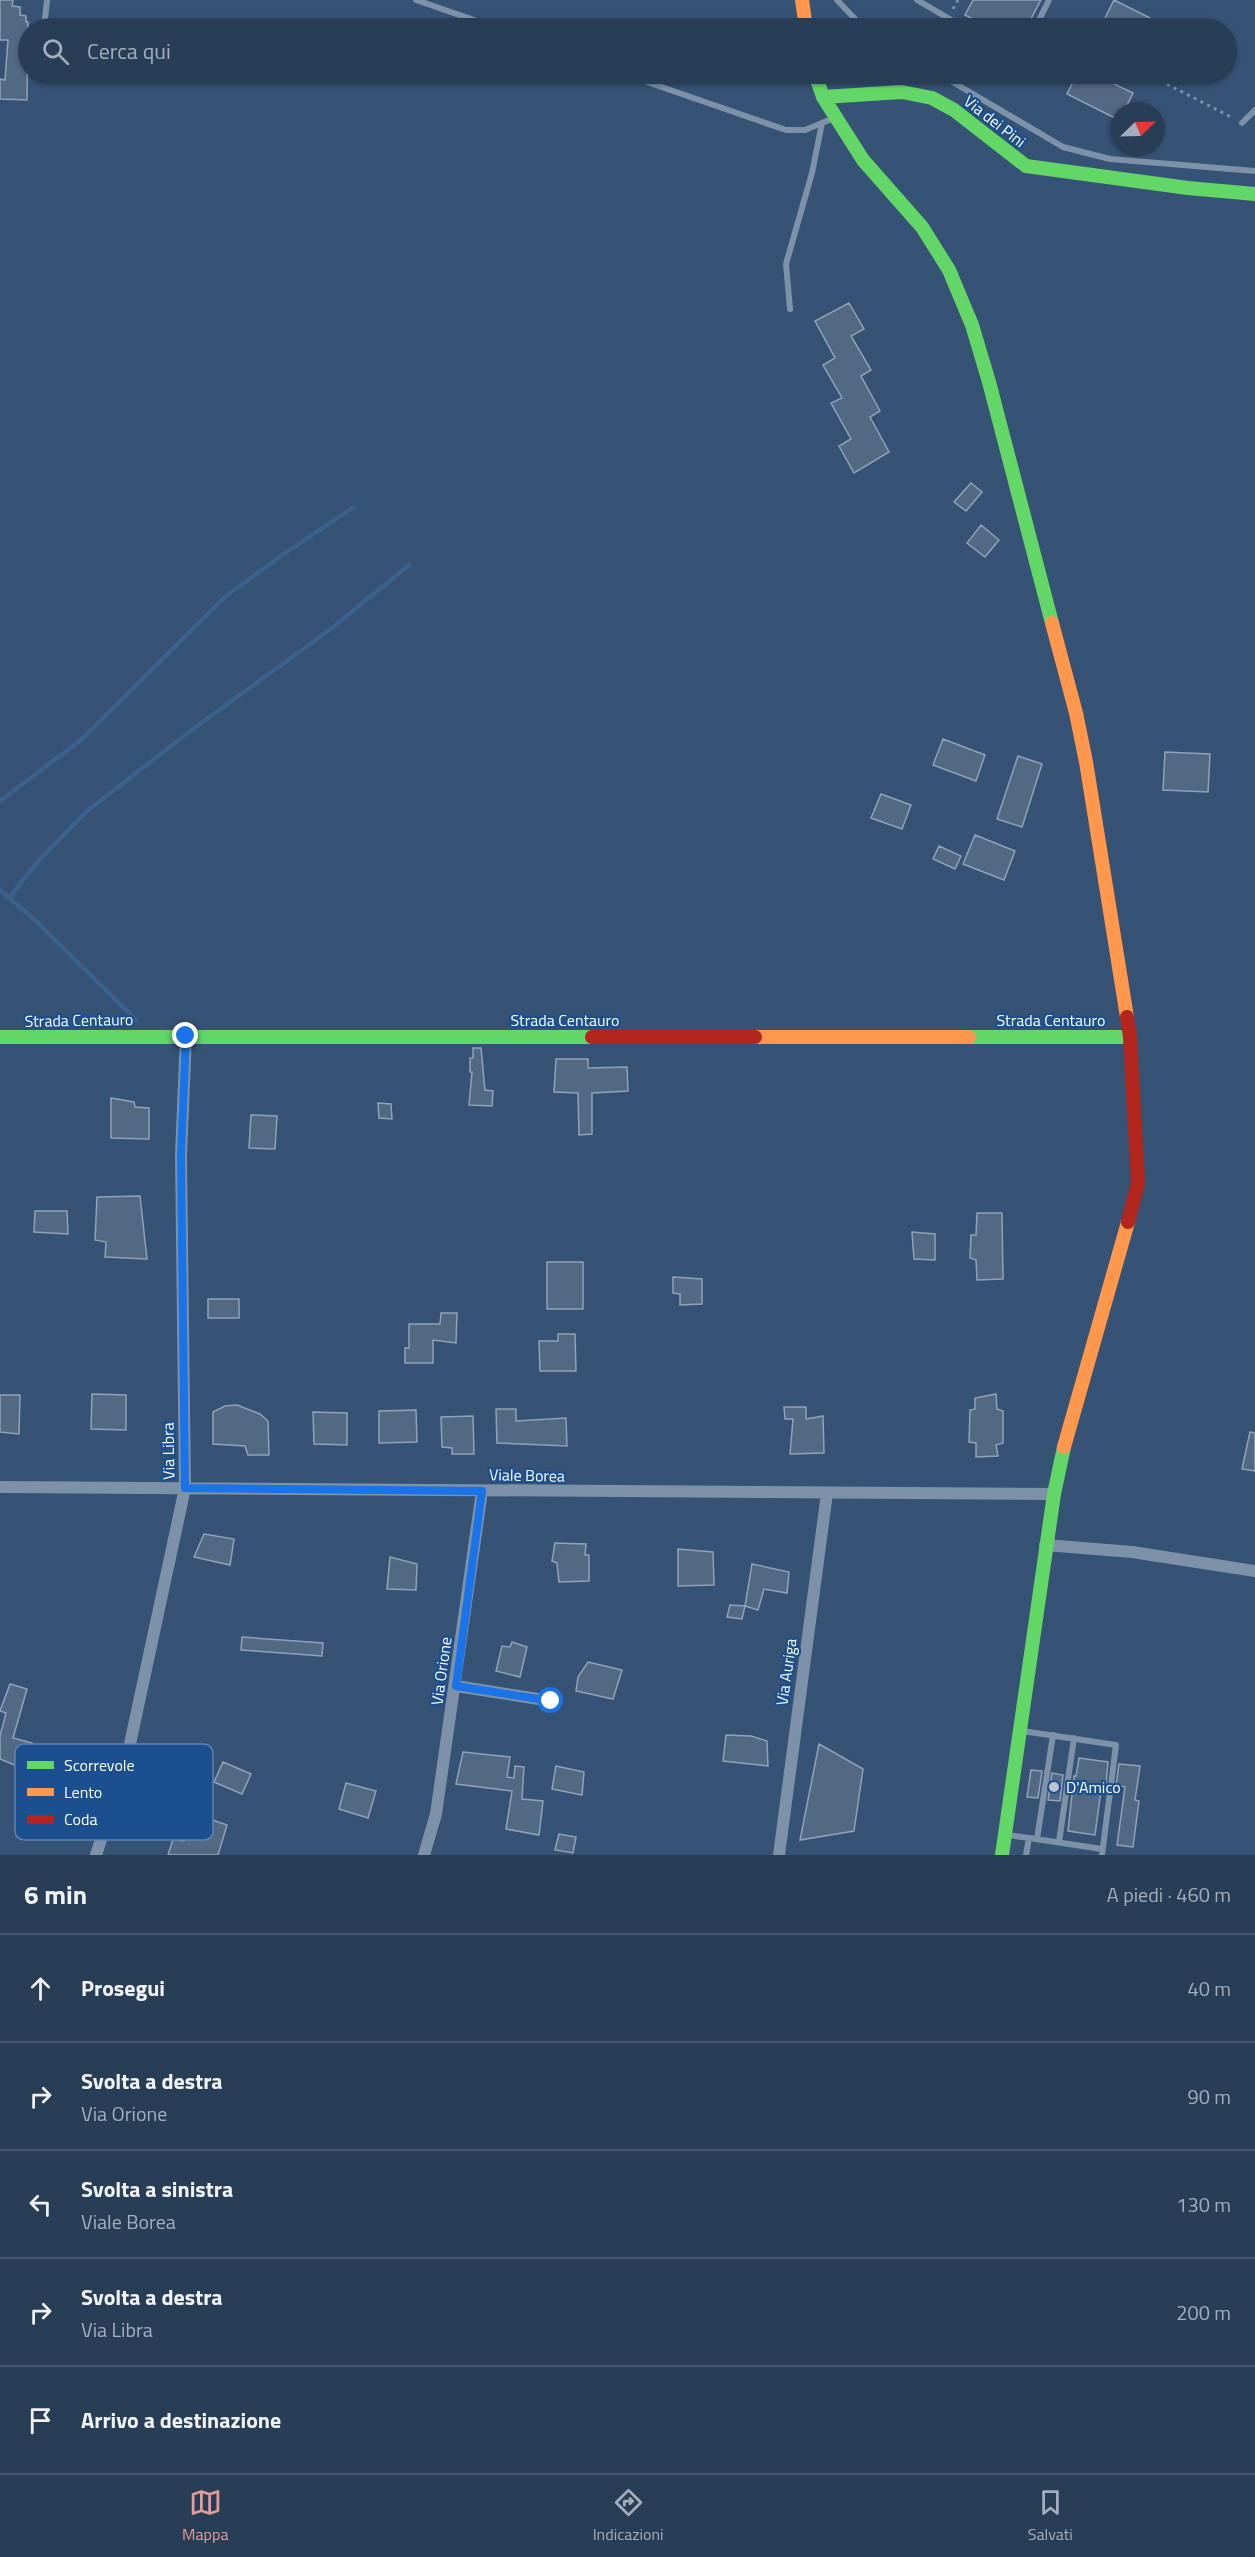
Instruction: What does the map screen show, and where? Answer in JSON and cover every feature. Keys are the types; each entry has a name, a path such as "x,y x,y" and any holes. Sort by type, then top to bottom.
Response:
{"main road":[{"path":"802,0 805,18"},
{"path":"818,84 828,121 922,227 949,270 972,325 1076,713 1086,762 1130,1037 1138,1183 1092,1355 1070,1422 1054,1494 1002,1855"},
{"name":"Via dei Pini","path":"823,97 902,92 932,98 954,110 1026,166 1188,188 1255,194"},
{"name":"Strada Centauro","path":"0,1037 1130,1037"}],"street":[{"name":"Via Libra","path":"130,1744 185,1488 181,1155 186,1036"},
{"name":"Viale Borea","path":"0,1487 1054,1494"},
{"name":"Via Orione","path":"424,1855 436,1814 482,1491"},
{"name":"Via Auriga","path":"779,1855 827,1493"},
{"path":"1045,1545 1132,1552 1255,1571"},
{"path":"456,1686 551,1701"},
{"name":"Via Libra","path":"96,1855 101,1840"}],"lane":[{"path":"45,18 47,0"},
{"path":"416,0 468,18"},
{"path":"837,0 854,18"},
{"path":"917,0 948,18"},
{"path":"1040,18 1049,0"},
{"path":"653,84 786,130 805,130 828,121"},
{"path":"956,84 1063,147 1110,159 1254,169"},
{"path":"1242,123 1255,110"},
{"path":"790,309 786,264 828,121"},
{"path":"1005,1834 1059,1842 1102,1852 1116,1745 1019,1731"},
{"path":"1037,1839 1053,1736"},
{"path":"1059,1842 1074,1738"},
{"path":"1026,1855 1029,1838"}],"path":[{"path":"1166,84 1242,123"}],"building":[{"path":"0,0 13,0 12,6 20,7 20,15 26,16 26,18 18,18 18,84 27,84 27,100 0,99 0,79 5,80 8,40 0,40"},
{"path":"973,0 1041,0 1031,18 971,18 965,15"},
{"path":"1114,0 1150,18 1105,18"},
{"path":"1072,84 1114,84 1133,93 1128,102 1111,102 1111,116 1067,94"},
{"path":"849,303 864,329 851,336 871,370 861,376 880,411 870,417 889,452 854,473 839,446 851,439 831,403 842,398 823,365 835,358 815,321"},
{"path":"971,483 982,492 966,511 954,502"},
{"path":"981,525 999,540 985,557 967,543"},
{"path":"943,739 985,755 976,781 933,765"},
{"path":"1165,752 1210,754 1208,792 1163,790"},
{"path":"1018,756 1042,764 1022,827 997,819"},
{"path":"881,794 911,805 902,829 871,818"},
{"path":"975,835 1015,851 1004,880 963,864"},
{"path":"939,846 961,856 955,869 933,859"},
{"path":"473,1048 481,1048 485,1090 493,1091 492,1106 469,1105 472,1072 470,1072 470,1058 473,1058"},
{"path":"556,1059 588,1059 588,1068 627,1067 628,1091 592,1093 592,1134 579,1135 578,1093 554,1092"},
{"path":"111,1098 134,1102 135,1107 149,1108 149,1139 111,1138"},
{"path":"378,1103 391,1104 392,1119 379,1118"},
{"path":"251,1115 277,1116 275,1149 249,1148"},
{"path":"140,1196 147,1259 105,1257 106,1242 95,1240 97,1197"},
{"path":"35,1211 67,1211 68,1234 34,1232"},
{"path":"977,1213 1002,1213 1003,1279 977,1280 976,1260 970,1258 971,1235 976,1235"},
{"path":"912,1232 935,1234 935,1260 914,1259"},
{"path":"547,1262 583,1262 583,1309 547,1309"},
{"path":"673,1277 702,1279 702,1304 680,1305 680,1294 673,1293"},
{"path":"208,1299 239,1299 239,1318 208,1318"},
{"path":"441,1313 457,1313 456,1343 433,1340 433,1363 405,1363 405,1348 409,1348 409,1324 440,1324"},
{"path":"558,1334 575,1334 576,1371 540,1371 539,1341 558,1341"},
{"path":"92,1394 126,1395 126,1430 91,1429"},
{"path":"996,1394 997,1409 1003,1411 1003,1443 996,1445 998,1456 976,1457 976,1443 969,1442 970,1410 975,1409 975,1398"},
{"path":"0,1395 20,1395 19,1434 0,1432"},
{"path":"237,1405 260,1414 268,1421 269,1455 248,1455 245,1446 213,1444 213,1412 225,1406"},
{"path":"784,1407 806,1407 806,1419 823,1416 824,1453 790,1454 793,1419 785,1419"},
{"path":"496,1409 516,1409 516,1421 566,1418 567,1446 497,1443"},
{"path":"416,1410 417,1442 379,1443 379,1411"},
{"path":"313,1412 347,1413 347,1445 314,1444"},
{"path":"473,1416 474,1454 452,1454 452,1448 442,1447 441,1417"},
{"path":"1250,1432 1255,1433 1255,1471 1242,1469"},
{"path":"204,1534 234,1539 230,1565 194,1557"},
{"path":"555,1543 586,1544 585,1555 589,1555 589,1581 559,1582 557,1563 552,1561"},
{"path":"678,1549 713,1552 714,1585 678,1586"},
{"path":"390,1557 417,1564 416,1590 387,1589"},
{"path":"752,1564 789,1572 787,1593 764,1589 758,1610 745,1606"},
{"path":"730,1605 745,1606 742,1619 727,1617"},
{"path":"242,1637 323,1643 322,1656 241,1650"},
{"path":"512,1642 527,1647 520,1677 496,1671 502,1646 510,1647"},
{"path":"588,1662 622,1670 613,1699 576,1691 578,1677"},
{"path":"10,1684 27,1689 13,1738 32,1743 15,1744 15,1765 0,1759 0,1736 6,1713 0,1711"},
{"path":"726,1735 751,1736 767,1741 768,1766 723,1761"},
{"path":"819,1744 863,1769 854,1831 800,1840"},
{"path":"463,1752 510,1757 507,1777 514,1778 515,1766 524,1767 522,1799 543,1801 539,1835 506,1829 512,1791 456,1784"},
{"path":"1079,1758 1108,1762 1106,1784 1102,1783 1095,1835 1068,1831 1074,1776 1076,1776"},
{"path":"223,1762 251,1774 242,1794 214,1782"},
{"path":"1119,1764 1140,1766 1135,1800 1139,1801 1133,1847 1117,1845 1125,1787 1116,1785"},
{"path":"556,1766 584,1772 582,1795 552,1789"},
{"path":"1031,1770 1042,1771 1038,1798 1027,1797"},
{"path":"1052,1773 1063,1775 1060,1801 1048,1800"},
{"path":"346,1783 376,1791 368,1818 339,1809"},
{"path":"213,1820 227,1825 218,1855 168,1855 173,1840 213,1840"},
{"path":"559,1834 576,1837 573,1853 555,1850"}],"waterway":[{"path":"0,801 81,740 226,596 354,507"},
{"path":"9,898 39,860 87,811 193,729 332,628 409,565"},
{"path":"0,890 36,921 136,1020"}],"traffic: fast":[{"path":"818,84 823,97 863,160 922,227 949,270 972,325 989,382 1052,623"},
{"path":"823,97 902,92 932,98 954,110 1026,166 1188,188 1255,194"},
{"path":"0,1037 592,1037"},
{"path":"969,1037 1130,1037"},
{"path":"1002,1855 1054,1494 1064,1447"}],"traffic: slow":[{"path":"802,0 805,18"},
{"path":"1052,623 1076,713 1086,762 1127,1017"},
{"path":"755,1037 969,1037"},
{"path":"1064,1447 1128,1222"}],"traffic: jam":[{"path":"1127,1017 1138,1183 1128,1222"},
{"path":"592,1037 755,1037"}],"place":[{"name":"D'Amico","path":"1054,1787"}],"route":[{"path":"186,1036 181,1155 185,1488 482,1491 456,1686 551,1701"}]}
